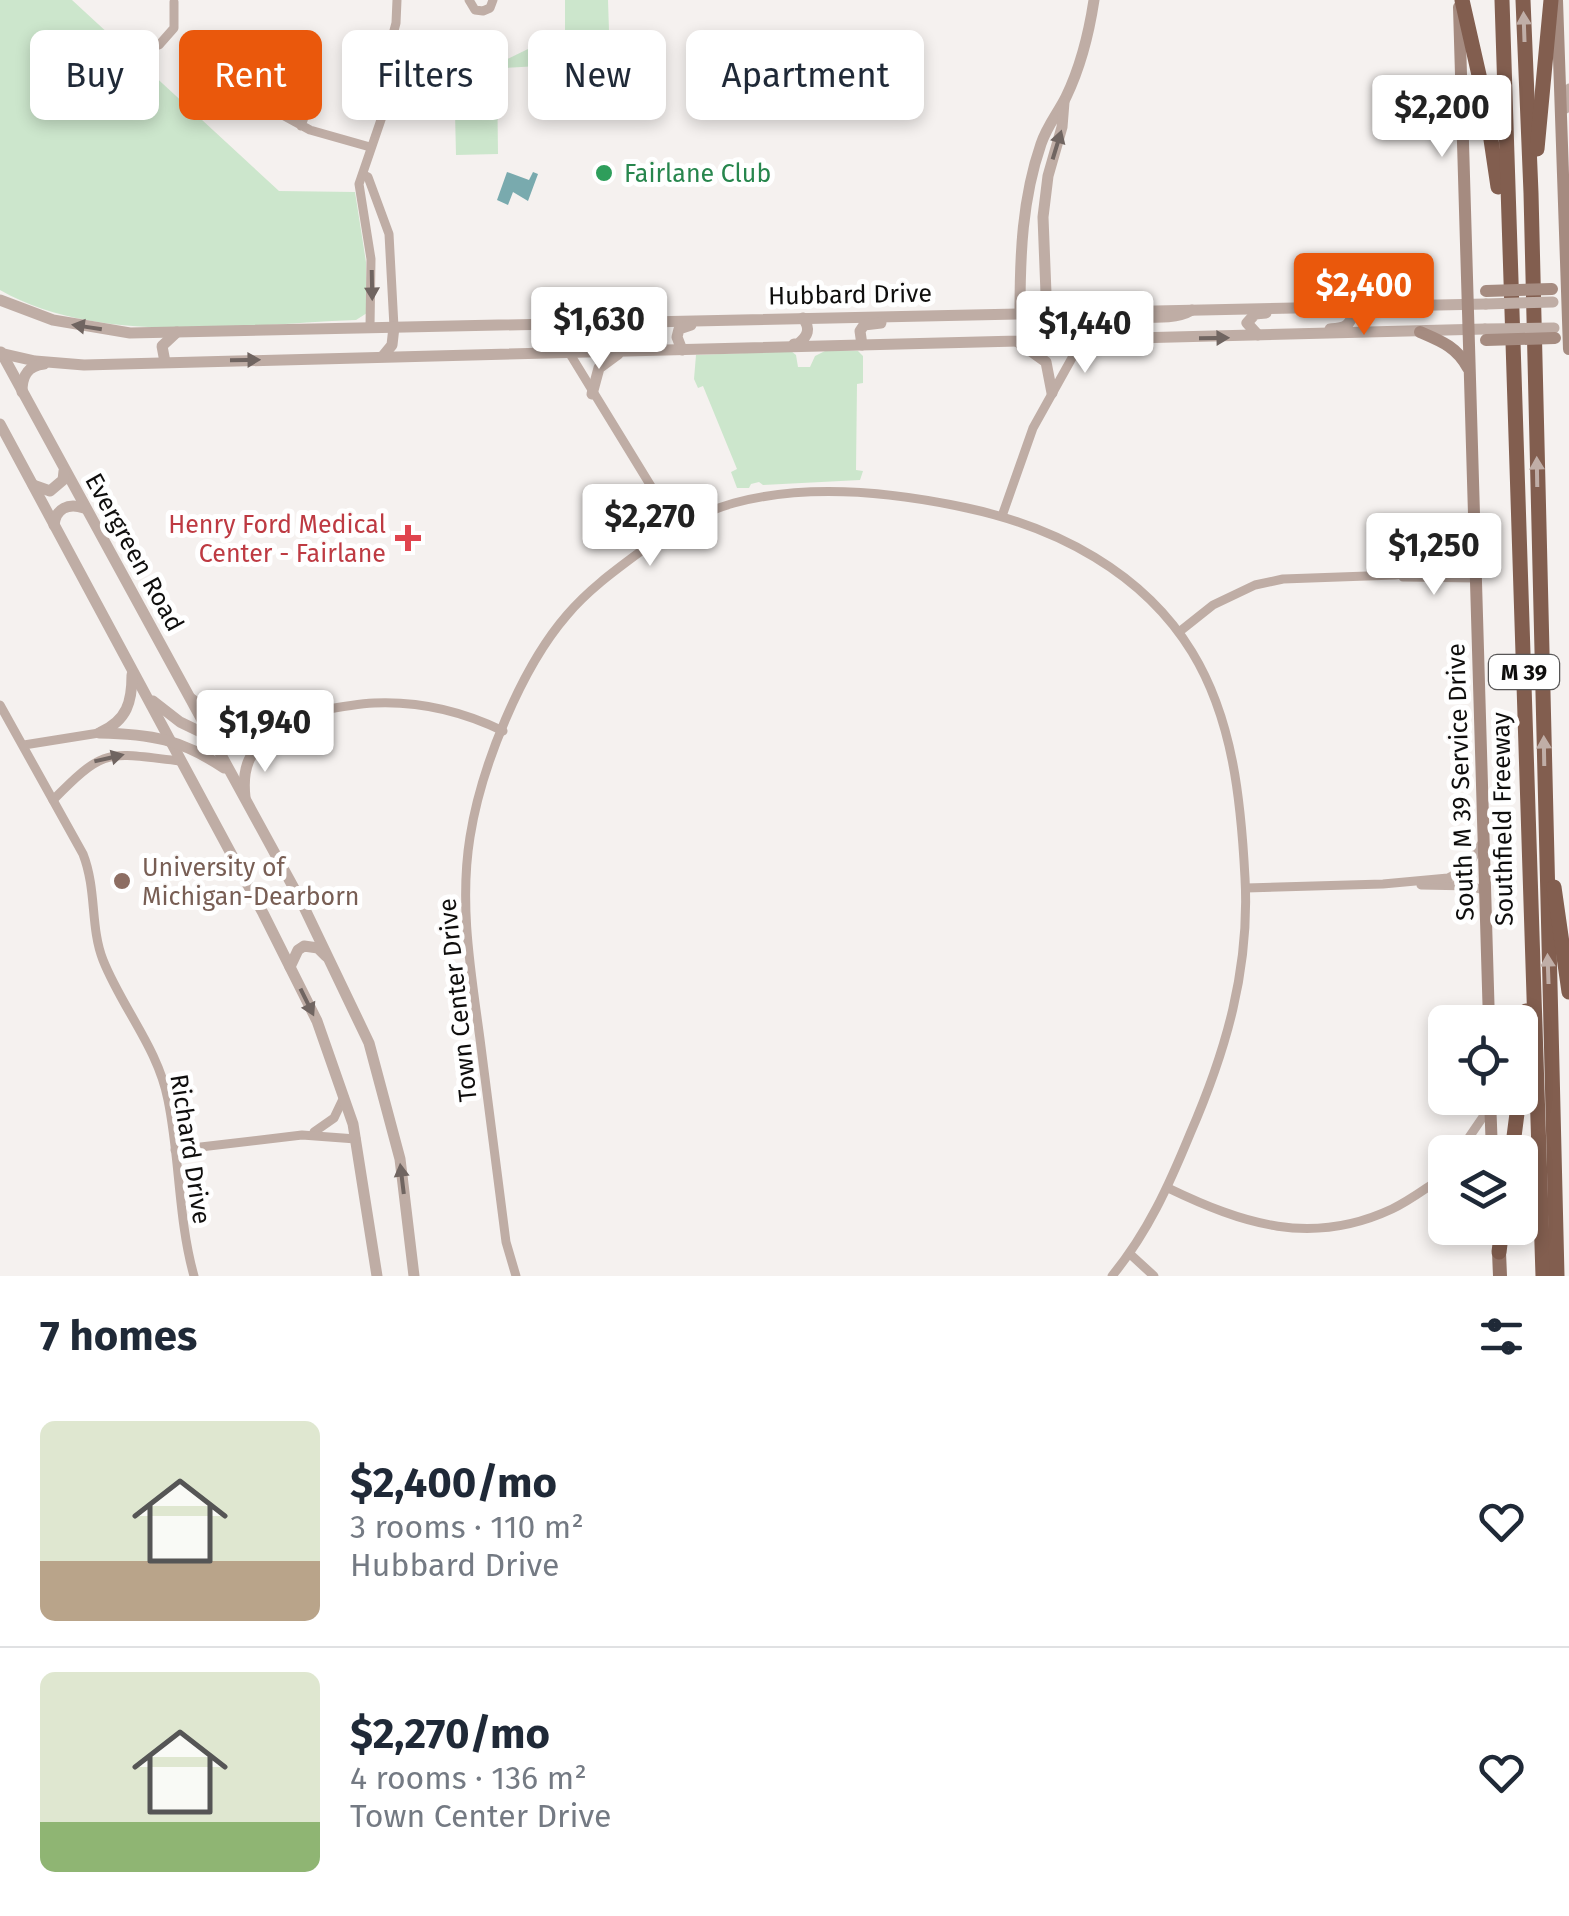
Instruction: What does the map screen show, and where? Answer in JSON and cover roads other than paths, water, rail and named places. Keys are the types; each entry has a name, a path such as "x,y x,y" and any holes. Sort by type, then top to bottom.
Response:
{"highway":[{"path":"1460,0 1488,120 1508,242"},
{"name":"Southfield Freeway","path":"1502,0 1543,1276"},
{"name":"Southfield Freeway","path":"1523,0 1557,1276"},
{"path":"1531,193 1554,0"},
{"path":"1545,787 1569,992"},
{"path":"1526,1005 1530,942"},
{"path":"1499,1245 1499,1252"}],"main road":[{"name":"South M 39 Service Drive","path":"1460,0 1489,1005"},
{"path":"1554,0 1564,122 1567,273 1560,299 1562,330 1569,348"},
{"path":"1467,279 1486,298 1560,299"},
{"path":"1469,356 1485,335 1562,330"},
{"path":"1420,332 1460,354 1470,373"},
{"path":"1499,1252 1500,1276"}],"street":[{"path":"159,45 174,28 173,0"},
{"path":"370,327 369,237 359,192 385,108 386,61 396,23 397,0"},
{"path":"469,0 475,10 483,12 493,0"},
{"path":"1020,312 1020,266 1033,172 1050,121 1064,102 1082,57 1094,0"},
{"path":"301,126 311,69 304,59 298,58 292,60 270,90 268,106 301,126 370,147"},
{"path":"1564,122 1569,88"},
{"path":"934,344 953,338 1034,337 1045,328 1043,217 1064,102"},
{"path":"1033,172 1048,176"},
{"path":"364,175 389,234 394,326 392,345 383,356"},
{"path":"1027,198 1038,204 1043,217"},
{"path":"366,223 385,218"},
{"path":"369,237 389,234"},
{"path":"1020,266 1043,265"},
{"name":"Hubbard Drive","path":"0,300 84,328 178,332 1468,304 1486,298"},
{"path":"1261,337 1247,324 1255,314 1316,312 1329,306"},
{"path":"1307,336 1350,323 1352,317 1345,306"},
{"path":"1002,516 1022,452 1088,328 1103,318 1180,317 1196,308"},
{"path":"862,345 860,331 871,322 940,321 954,314"},
{"path":"750,349 764,344 798,344 807,334 804,318"},
{"path":"682,350 677,337 679,329 743,324 754,319"},
{"path":"551,324 676,528"},
{"name":"Hubbard Drive","path":"1,352 50,363 165,362 1468,330 1485,335"},
{"path":"165,362 162,346 178,332"},
{"path":"1018,342 1046,362 1052,393"},
{"path":"592,394 599,368 628,351"},
{"name":"Evergreen Road","path":"1,352 302,903 369,1043 400,1159 414,1276"},
{"path":"22,392 25,373 36,365 50,363"},
{"path":"0,424 316,1021 356,1139 378,1276"},
{"path":"32,485 41,490 58,487 64,471"},
{"name":"Town Center Drive","path":"516,1276 506,1242 464,903 473,818 503,730 534,660 567,614 596,586 676,528 734,502 852,493 913,498 1002,516 1056,536 1103,562 1148,597 1179,632 1204,673 1226,730 1246,888 1245,948 1214,1080 1158,1210 1112,1276"},
{"path":"54,526 55,517 67,506 84,508"},
{"path":"1179,632 1213,604 1255,585 1283,579 1395,575 1446,568 1457,561 1474,539"},
{"path":"1395,575 1477,578"},
{"path":"99,733 115,726 126,714 132,670"},
{"path":"143,690 180,722 209,736 239,740 272,736 295,727 322,709"},
{"path":"187,694 214,712 244,720 269,720 376,703 424,706 472,717 503,730"},
{"name":"Richard Drive","path":"0,705 90,871 103,959 162,1075 194,1276"},
{"path":"24,745 99,733 168,739 200,752 228,771"},
{"path":"246,806 246,764 256,748 272,736"},
{"path":"53,800 92,763 110,755 180,761"},
{"path":"1383,884 1458,874 1470,865 1485,836"},
{"path":"1246,888 1383,884 1471,886 1486,891"},
{"path":"290,966 304,946 318,948 329,959"},
{"path":"302,1136 324,1128 344,1097"},
{"path":"175,1150 302,1136 356,1139"},
{"path":"1168,1188 1242,1220 1304,1229 1339,1226 1372,1217 1428,1186"},
{"path":"1130,1254 1154,1276"}],"water":[{"path":"507,172 529,180 533,172 538,174 528,201 513,192 508,205 497,200"}],"place":[{"name":"Fairlane Club","path":"604,173"},
{"name":"Henry Ford Medical Center - Fairlane","path":"408,538"},
{"name":"University of Michigan-Dearborn","path":"122,881"}]}
